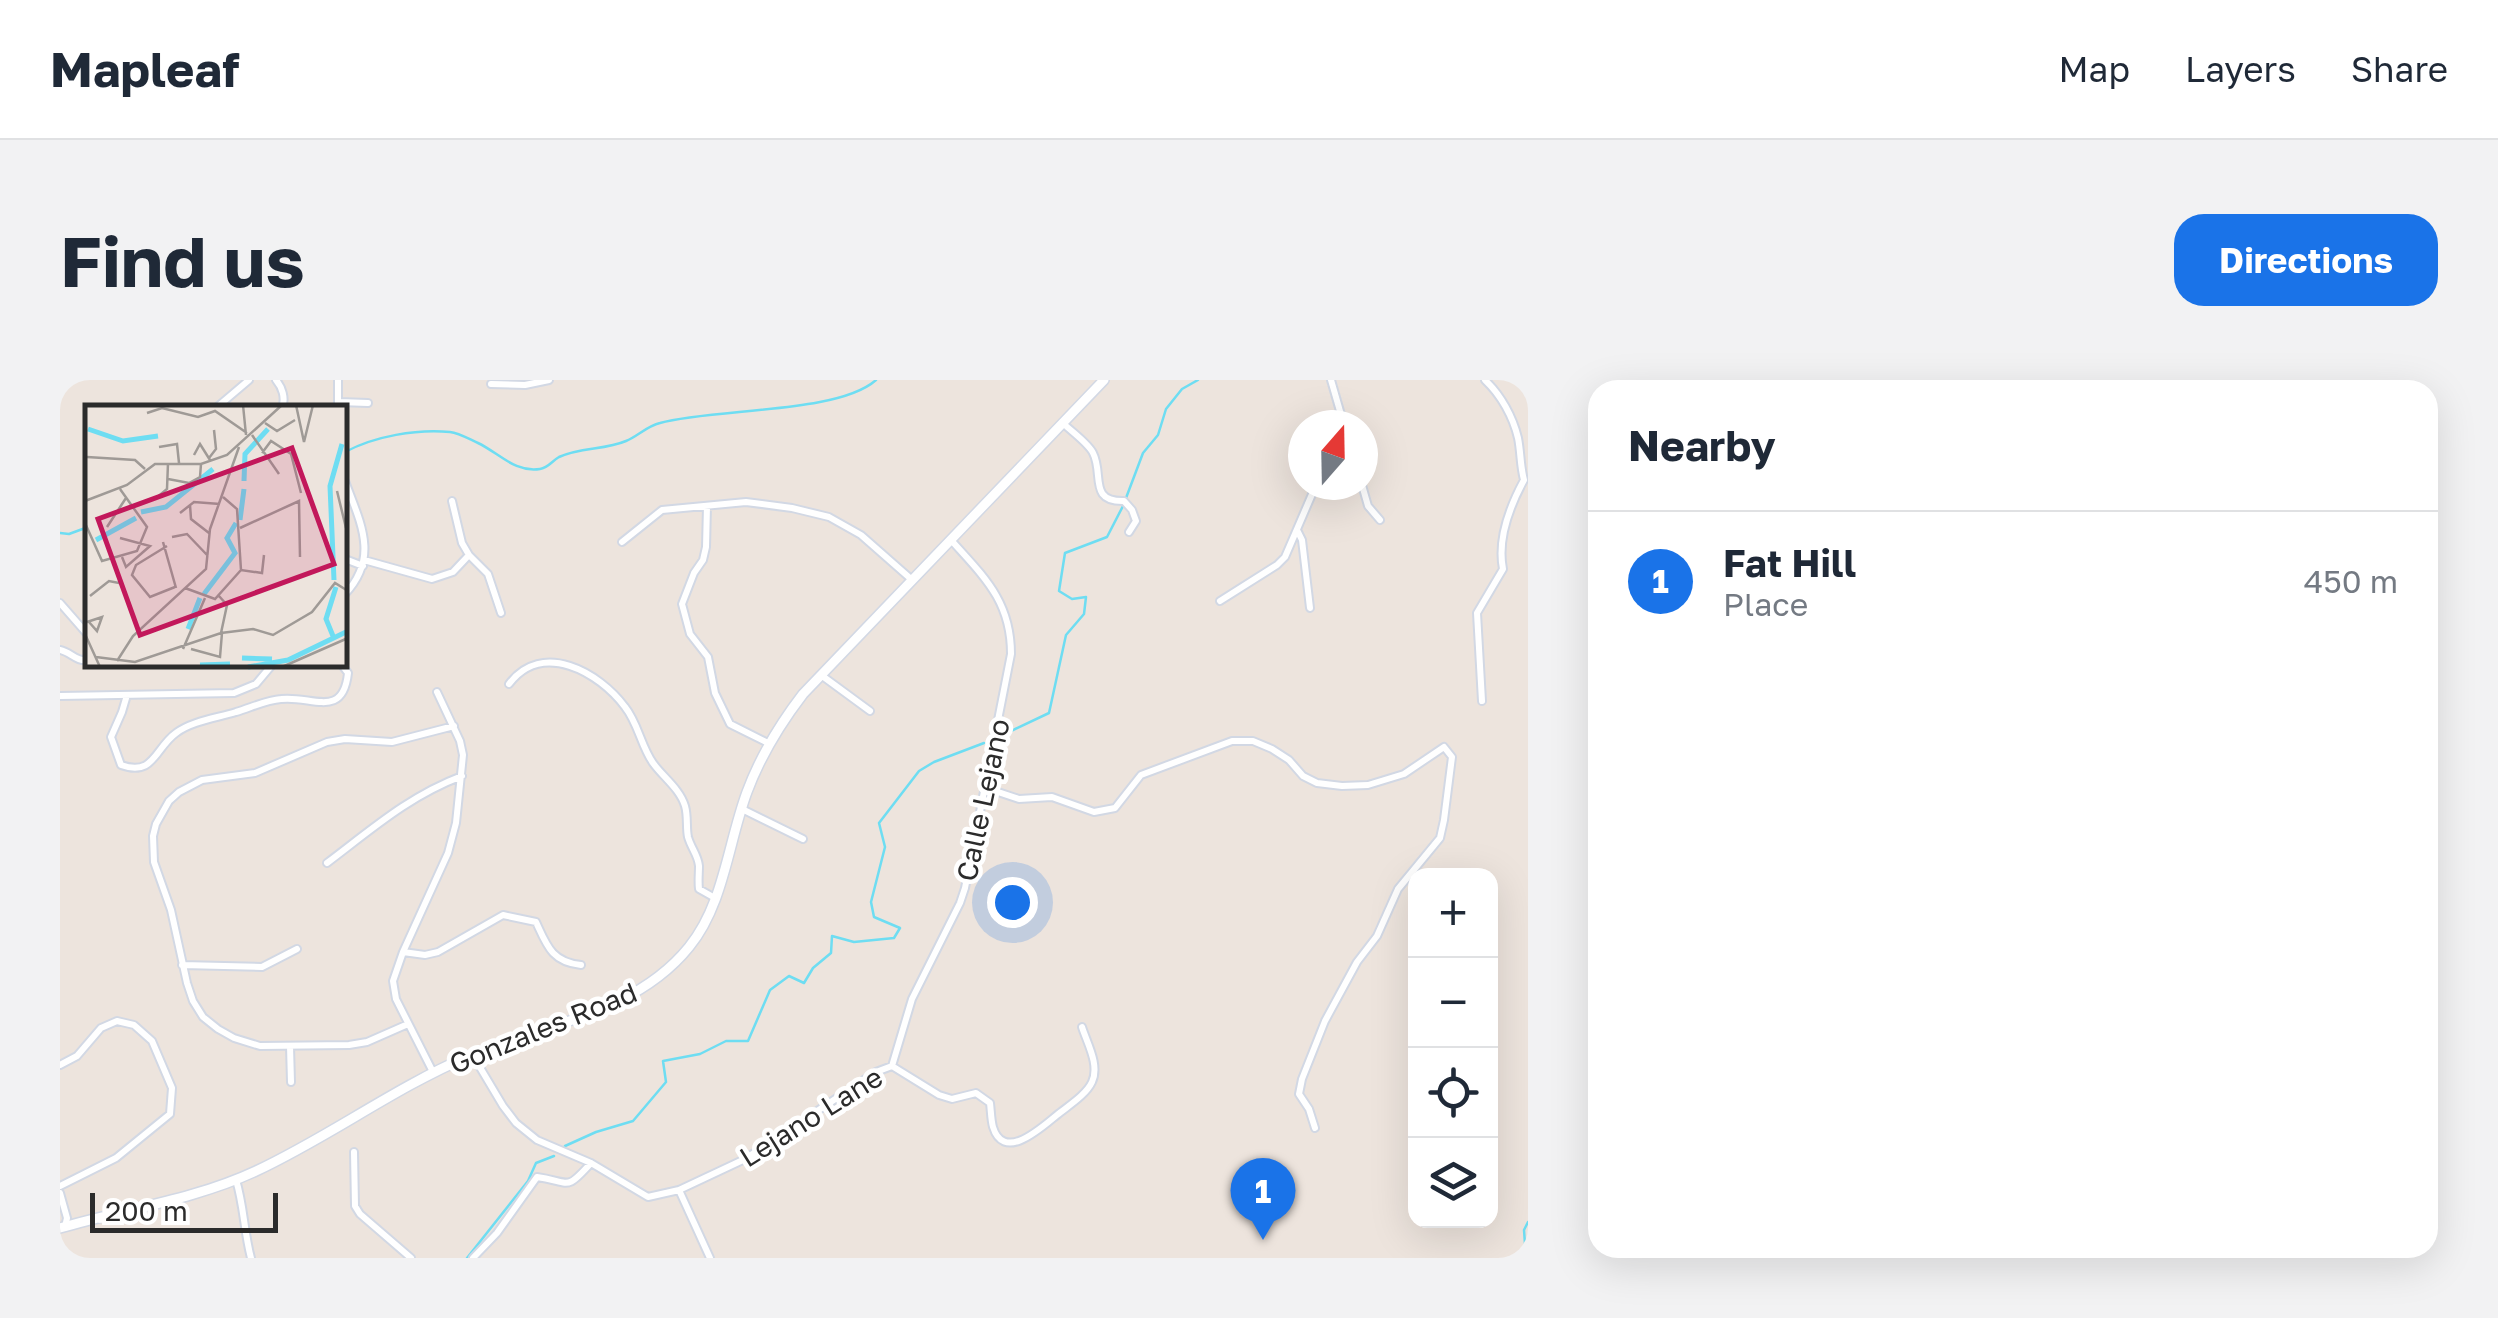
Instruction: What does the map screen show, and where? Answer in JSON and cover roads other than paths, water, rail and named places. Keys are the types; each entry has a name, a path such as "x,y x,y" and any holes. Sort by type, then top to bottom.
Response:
{"street":[{"path":"220,405 249,380"},
{"path":"276,380 283,393 282,405"},
{"path":"338,380 338,404 368,403"},
{"path":"492,384 526,385 549,380"},
{"name":"Gonzales Road","path":"62,1225 236,1180 433,1072 644,989 673,965 705,923 754,776 785,718 820,674 1104,380"},
{"path":"1331,380 1340,410"},
{"path":"1482,700 1477,613 1503,568 1502,536 1524,480 1518,462 1519,442 1510,415 1485,380"},
{"path":"1064,424 1093,453 1098,484 1105,497 1114,502 1124,501 1132,510 1136,521 1129,532"},
{"path":"348,489 364,534 363,563 348,591"},
{"path":"1220,601 1285,557 1309,500"},
{"path":"1366,500 1380,520"},
{"path":"452,501 459,535 468,555 488,574 501,613"},
{"path":"622,542 662,510 746,502 792,508 829,517 861,535 911,580"},
{"path":"708,505 706,546 682,604 690,634 708,658 716,694 730,724 770,744"},
{"path":"1296,528 1302,540 1310,608"},
{"name":"Calle Lejano","path":"892,1066 912,998 960,902 1010,662 1008,622 995,590 951,540"},
{"path":"348,560 432,579 452,572 468,555"},
{"path":"60,603 85,632"},
{"path":"60,650 85,660"},
{"path":"509,684 524,668 543,660 580,669 619,700 628,710 644,750 685,806 688,837 699,867 699,889 715,898"},
{"path":"60,696 240,692 260,680 270,668"},
{"path":"127,695 110,737 121,764 132,769 149,764 172,736 187,727 282,698 330,703 347,686 344,668"},
{"path":"820,674 870,711"},
{"path":"433,1072 393,990 394,973 452,844 463,755 437,692"},
{"path":"408,1024 359,1044 290,1046 247,1043 218,1028 193,1001 182,965 171,910 158,879 152,850 156,824 169,801 202,780 256,773 327,742 392,742 454,726"},
{"path":"986,788 1019,799 1052,797 1094,812 1115,808 1141,775 1232,740 1253,741 1289,760 1303,776 1317,783 1342,786 1404,774 1444,747 1452,756 1440,838 1398,889 1376,936 1357,962 1326,1021 1302,1079 1299,1094 1315,1128"},
{"path":"327,863 430,788 462,776"},
{"path":"742,808 803,839"},
{"path":"403,952 438,952 503,915 536,922 555,956 567,964 581,965"},
{"path":"182,965 262,967 297,949"},
{"path":"60,1065 77,1056 101,1028 117,1021 134,1025 152,1042 172,1088 170,1114 116,1158 60,1189 67,1218 62,1225"},
{"name":"Lejano Lane","path":"472,1054 516,1123 537,1140 590,1163 648,1196 679,1190 745,1159 876,1072 892,1066 952,1099 976,1093 990,1103 999,1138 1006,1142 1028,1139 1093,1081 1094,1061 1082,1028"},
{"path":"290,1046 292,1082"},
{"path":"354,1152 355,1206 411,1258"},
{"path":"474,1258 537,1177 566,1185 590,1163"},
{"path":"236,1180 251,1258"},
{"path":"679,1190 710,1258"}],"waterway":[{"path":"348,451 396,435 450,432 515,465 540,469 567,454 626,441 660,423 805,405 858,391 876,380"},
{"path":"1126,498 1143,453 1158,435 1166,409 1182,389 1198,380"},
{"path":"1009,732 1049,713 1066,635 1084,614 1086,597 1072,599 1059,591 1065,553 1107,537 1123,506"},
{"path":"60,533 85,528"},
{"path":"565,1146 633,1121 666,1082 663,1061 700,1054 726,1041 748,1041 770,990 789,976 804,983 813,968 831,953 832,936 854,942 894,938 900,928 874,917 871,902 885,847 879,823 919,771 984,743"},
{"path":"467,1258 528,1181 536,1163 554,1156"},
{"path":"1526,1258 1524,1230 1528,1222"}],"place":[{"name":"Fat Hill","path":"1263,1240"}]}
